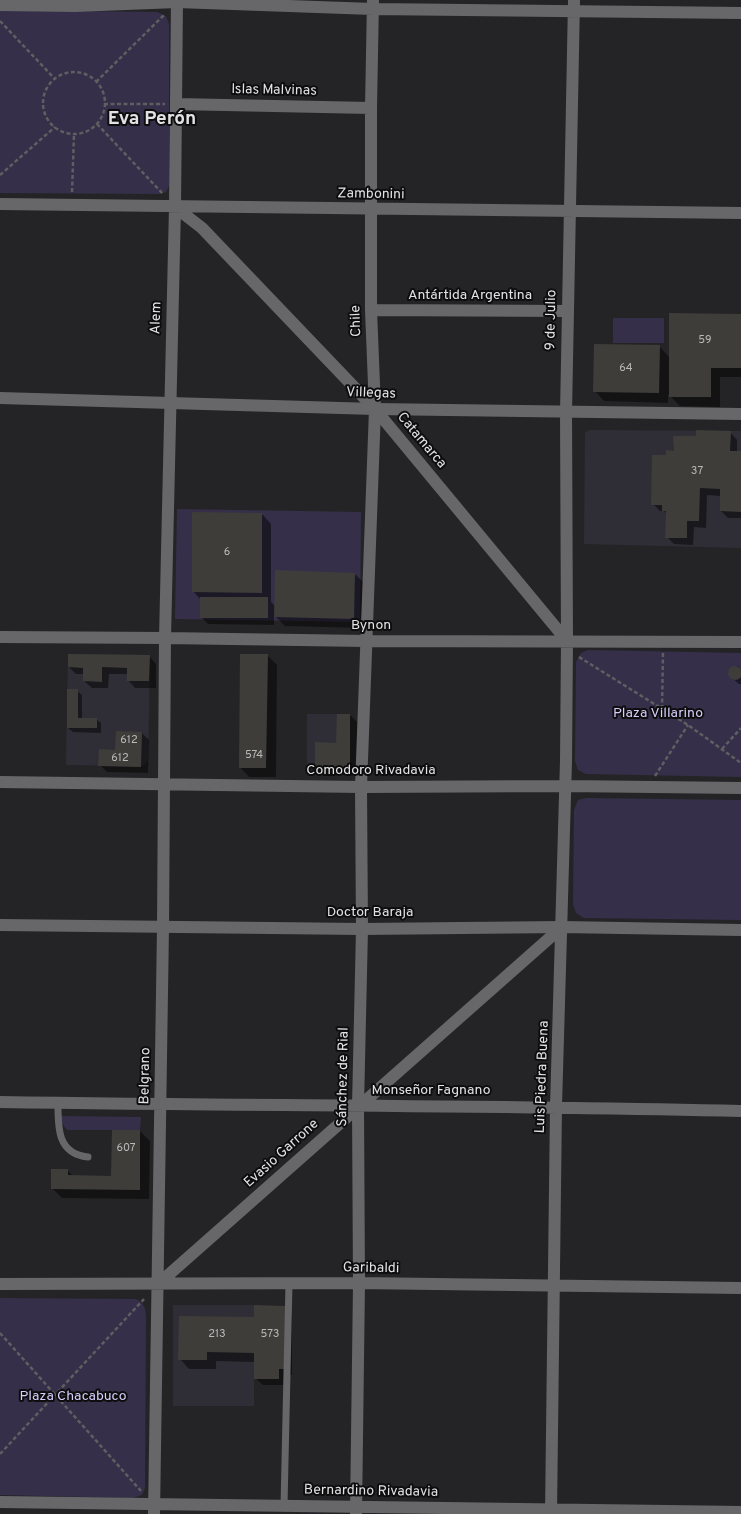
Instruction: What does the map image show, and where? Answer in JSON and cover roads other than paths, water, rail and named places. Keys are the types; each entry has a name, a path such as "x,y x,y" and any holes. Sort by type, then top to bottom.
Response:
{"street":[{"path":"0,5 75,6 177,1 373,5 574,6 741,13"},
{"name":"Alem","path":"165,638 176,207 177,1"},
{"name":"Chile","path":"366,641 375,409 371,310 373,5"},
{"name":"9 de Julio","path":"567,641 566,413 574,6"},
{"name":"Islas Malvinas","path":"176,104 371,108"},
{"name":"Zambonini","path":"0,204 741,213"},
{"name":"Catamarca","path":"176,207 202,228 375,409 567,641"},
{"name":"Antártida Argentina","path":"371,310 568,311"},
{"name":"Villegas","path":"0,398 375,409 741,414"},
{"name":"Bynon","path":"0,637 366,641 741,642"},
{"name":"Belgrano","path":"157,1511 165,638"},
{"name":"Sánchez de Rial","path":"356,1510 359,1283 358,1106 362,929 361,787 366,641"},
{"name":"Luis Piedra Buena","path":"551,1512 556,1106 566,786 567,641"},
{"name":"Comodoro Rivadavia","path":"0,782 361,787 566,786 741,788"},
{"name":"Doctor Baraja","path":"0,925 362,929 562,927 741,930"},
{"name":"Evasio Garrone","path":"158,1285 562,927"},
{"name":"Monseñor Fagnano","path":"0,1102 556,1106 741,1111"},
{"name":"Garibaldi","path":"0,1284 359,1283 741,1288"},
{"name":"Bernardino Rivadavia","path":"0,1502 157,1511 284,1506 356,1510 741,1512"}],"lane":[{"path":"58,1103 58,1125 64,1145 70,1152 78,1156 88,1157"},
{"path":"284,1506 289,1283"}],"district":[{"name":"Eva Perón","path":"152,120"}],"park label":[{"name":"Plaza Villarino","path":"658,714"},
{"name":"Plaza Chacabuco","path":"73,1397"}]}
